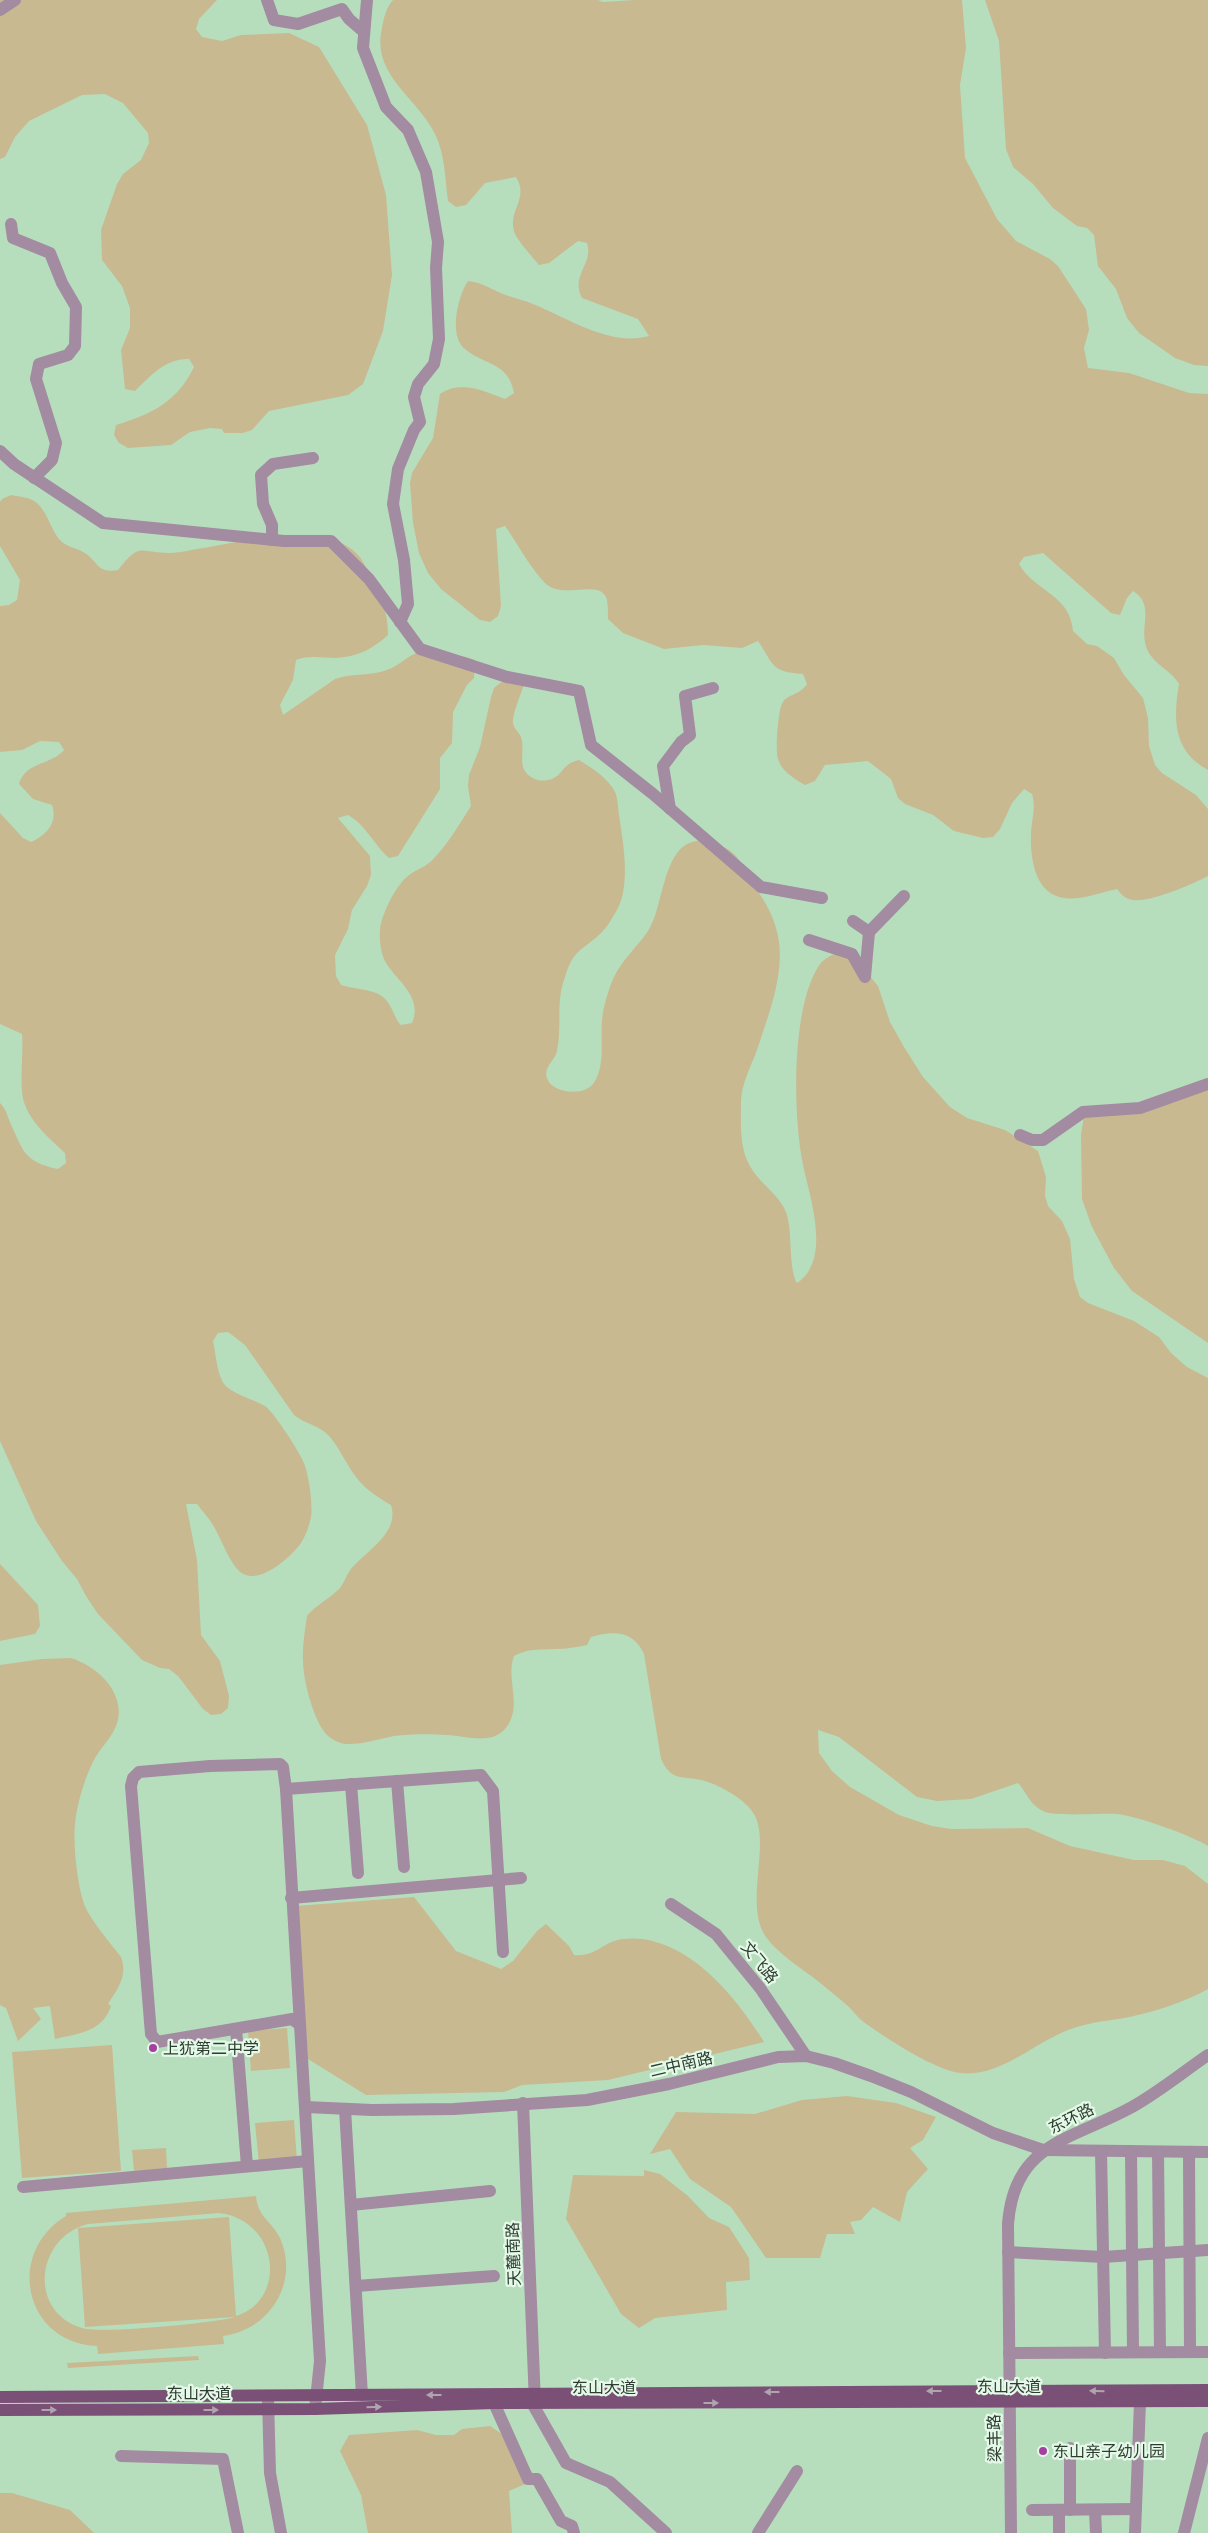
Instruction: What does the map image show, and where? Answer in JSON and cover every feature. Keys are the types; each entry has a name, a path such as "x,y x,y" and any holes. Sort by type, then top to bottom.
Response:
{"main road":[{"name":"东山大道","path":"0,2397 362,2395 534,2400 1203,2396"},
{"name":"东山大道","path":"1010,2396 1140,2402 1203,2396"},
{"name":"东山大道","path":"0,2410 315,2409 534,2400"}],"street":[{"path":"0,10 15,0"},
{"path":"267,0 274,20 298,24 342,9 349,19 364,32"},
{"path":"367,0 363,48 386,107 408,130 426,172 438,242 436,268 439,339 434,364 418,384 414,397 420,422 414,430 398,469 393,504 404,560 408,604 400,622"},
{"path":"11,224 13,238 50,253 62,283 76,307 75,346 68,355 39,364 36,379 56,443 52,460 34,478"},
{"path":"0,451 34,478 103,523 272,540 331,541 369,579 420,649 507,677 578,691 591,745 670,809 761,887 822,898"},
{"path":"272,540 272,525 263,504 262,475 273,464 313,458"},
{"path":"670,809 663,766 681,742 690,735 685,696 712,688"},
{"path":"809,940 852,954 865,977 869,932 904,896"},
{"path":"853,921 869,932"},
{"path":"1020,1135 1032,1140 1043,1140 1083,1112 1140,1108 1208,1084"},
{"path":"300,2025 292,2019 157,2042 151,2034 131,1786 133,1778 139,1772 210,1766 280,1764 283,1767 286,1789 291,1898 306,2108 320,2361 315,2409"},
{"path":"286,1789 481,1774 493,1791 503,1952"},
{"path":"397,1781 404,1868"},
{"path":"351,1784 358,1873"},
{"path":"291,1898 521,1878"},
{"name":"文飞路","path":"671,1904 716,1934 760,1988 806,2056"},
{"path":"236,2029 247,2166"},
{"name":"东环路","path":"1008,2252 1009,2206 1027,2165 1043,2150 1133,2106 1208,2055"},
{"name":"二中南路","path":"306,2108 454,2108 587,2100 669,2084 778,2057 806,2056 834,2062 871,2076 911,2092 993,2133 1043,2150 1208,2152"},
{"name":"天麓南路","path":"523,2103 534,2400"},
{"path":"345,2109 362,2395"},
{"path":"1101,2151 1105,2353"},
{"path":"1131,2151 1133,2352"},
{"path":"1158,2152 1160,2352"},
{"path":"1189,2152 1190,2352"},
{"path":"23,2187 308,2161"},
{"path":"351,2205 490,2191"},
{"path":"1008,2252 1103,2256 1208,2250"},
{"name":"梁丰路","path":"1008,2252 1011,2533"},
{"path":"356,2286 494,2276"},
{"path":"1009,2353 1208,2352"},
{"path":"267,2396 270,2473 282,2533"},
{"path":"534,2400 566,2463 610,2482 666,2533"},
{"path":"1135,2533 1140,2402"},
{"path":"494,2403 528,2479 537,2479 561,2521 572,2526 574,2533"},
{"path":"1184,2533 1208,2438"},
{"path":"1059,2533 1064,2510 1070,2448"},
{"path":"121,2456 224,2459 238,2533"},
{"path":"758,2533 797,2471"},
{"path":"1032,2510 1136,2510"},
{"path":"1096,2510 1096,2533"}],"shaded area":[{"path":"0,0 217,0 199,19 196,29 202,37 222,41 241,35 289,33 319,47 367,125 386,195 392,275 383,331 363,384 348,395 269,411 252,430 243,433 224,433 222,429 210,428 190,432 171,445 128,448 119,443 114,435 116,425 141,416 162,405 180,389 194,367 189,359 173,361 159,369 135,391 125,389 121,350 130,328 130,308 122,286 102,260 101,230 117,184 123,174 141,160 149,143 148,133 123,103 105,94 82,95 29,121 15,137 5,157 0,159"},
{"path":"393,0 598,0 603,2 634,0 962,0 966,48 960,85 965,158 997,219 1016,241 1050,259 1058,266 1086,309 1089,330 1084,348 1088,368 1129,373 1189,393 1208,394 1208,770 1196,762 1182,744 1176,722 1179,684 1176,679 1153,659 1147,649 1144,633 1145,610 1144,603 1140,597 1133,591 1127,598 1120,615 1111,613 1043,553 1024,557 1019,564 1034,581 1066,609 1073,631 1087,644 1097,646 1114,658 1124,675 1143,698 1148,718 1149,746 1155,765 1162,773 1196,795 1208,809 1208,876 1192,884 1149,899 1128,899 1117,889 1084,897 1064,898 1046,890 1036,873 1031,842 1033,799 1032,794 1024,789 1012,803 1000,829 993,837 983,838 954,831 933,815 905,804 898,798 891,779 868,761 825,765 815,781 805,785 782,768 777,754 778,721 781,706 785,699 804,688 807,684 803,674 785,671 774,666 758,641 742,648 703,645 664,649 623,633 608,619 607,600 603,593 589,589 561,590 545,583 529,563 505,526 496,529 501,606 498,616 490,622 480,620 441,589 428,573 419,553 413,523 410,483 412,473 433,438 440,394 448,390 464,387 481,390 505,399 514,393 507,375 501,369 465,349 460,343 457,335 456,315 464,287 468,281 482,284 604,334 619,338 649,336 638,319 582,298 579,283 587,257 587,243 578,241 549,263 539,265 526,250 515,234 513,226 513,218 520,192 520,185 516,177 485,183 466,205 456,207 448,201 443,158 435,134 418,108 398,85 383,59 380,45 382,28 386,13"},
{"path":"985,0 1208,0 1208,366 1194,365 1175,358 1139,333 1127,318 1116,289 1098,266 1094,235 1087,228 1077,226 1053,208 1033,184 1013,167 1006,149 999,41"},
{"path":"11,495 28,498 37,503 44,511 56,535 62,542 88,555 98,566 105,570 118,570 131,555 141,551 174,553 284,535 306,535 326,538 344,544 358,555 381,596 387,619 388,635 370,648 350,656 335,658 311,657 296,660 293,680 280,705 283,715 335,679 384,671 414,654 427,652 444,653 475,660 474,678 467,685 453,712 452,743 440,758 440,789 398,856 389,858 360,824 348,815 338,818 370,856 371,875 367,886 352,910 348,929 335,955 336,976 341,985 372,992 383,997 401,1025 412,1023 415,1014 414,1005 408,990 391,970 383,956 380,934 383,916 403,880 429,863 436,856 471,806 468,786 469,775 480,747 491,697 494,688 510,675 525,682 513,719 514,727 521,737 524,770 535,779 548,780 557,776 568,764 579,760 599,774 608,782 616,794 624,850 624,888 617,910 603,932 573,958 564,980 560,998 557,1051 546,1074 550,1083 555,1087 568,1092 576,1092 589,1088 597,1077 602,1053 603,1015 609,989 620,966 648,931 653,921 670,865 677,854 686,845 697,841 707,841 728,849 735,855 771,914 776,928 780,958 776,990 741,1096 742,1143 746,1159 754,1173 786,1211 794,1278 797,1283 808,1273 814,1260 816,1244 816,1228 803,1165 797,1120 796,1092 799,1036 809,986 820,964 832,955 842,950 852,954 878,986 890,1022 904,1047 923,1077 950,1107 967,1118 1005,1130 1038,1151 1046,1177 1045,1196 1048,1206 1062,1221 1070,1239 1074,1279 1080,1297 1088,1303 1134,1321 1159,1337 1171,1353 1187,1367 1208,1378 1208,1846 1177,1832 1126,1815 1049,1813 1043,1811 1032,1802 1018,1783 971,1799 937,1801 917,1797 839,1737 818,1730 819,1753 832,1771 850,1787 899,1815 932,1826 951,1829 1028,1828 1070,1846 1134,1860 1163,1860 1185,1866 1208,1884 1208,1989 1180,2002 1150,2012 1076,2027 1057,2035 1011,2061 987,2071 961,2073 951,2071 925,2060 898,2045 863,2021 841,2000 785,1956 766,1936 758,1916 757,1886 760,1839 754,1814 739,1798 718,1786 698,1779 679,1777 665,1767 661,1759 644,1654 635,1641 622,1634 608,1633 591,1637 587,1645 564,1649 529,1651 514,1656 511,1674 513,1711 505,1729 493,1737 478,1738 420,1734 394,1736 351,1744 343,1744 332,1739 323,1730 318,1721 310,1701 305,1679 303,1650 307,1616 339,1589 351,1569 380,1541 391,1524 391,1505 361,1483 326,1433 294,1415 245,1345 228,1332 218,1333 213,1341 221,1378 231,1390 269,1409 286,1432 305,1466 310,1489 311,1512 306,1534 297,1548 278,1565 262,1574 254,1576 246,1575 235,1566 210,1520 197,1504 186,1504 197,1560 201,1635 220,1661 229,1696 228,1708 221,1714 211,1715 203,1709 178,1676 169,1669 160,1668 142,1660 98,1614 77,1579 62,1561 36,1521 0,1441 0,1103 6,1111 21,1147 31,1158 38,1163 58,1169 66,1163 65,1153 32,1119 25,1105 22,1090 22,1034 0,1024 0,813 23,838 31,842 42,836 50,827 54,817 52,805 33,799 19,784 27,771 52,759 64,750 59,742 40,741 22,750 0,752 0,606 9,605 17,600 20,580 0,546 0,502"},
{"path":"1208,1084 1208,1343 1132,1291 1114,1268 1092,1227 1082,1199 1081,1135 1084,1115 1135,1106"},
{"path":"0,1564 38,1605 40,1626 35,1634 0,1641"},
{"path":"71,1658 92,1668 101,1675 109,1684 118,1704 119,1715 116,1726 93,1762 81,1792 76,1816 75,1842 76,1864 84,1904 95,1923 121,1957 123,1976 108,2004 111,2006 107,2015 96,2026 81,2033 55,2039 50,2006 33,2008 41,2019 18,2041 6,2008 0,2005 0,1665 42,1659"},
{"path":"414,1897 456,1951 501,1969 513,1961 537,1931 546,1924 569,1946 574,1955 589,1954 616,1940 623,1939 645,1940 667,1946 687,1956 723,1987 764,2042 608,2080 522,2085 504,2092 366,2095 308,2059 296,1906"},
{"path":"287,2028 290,2068 251,2071 248,2031"},
{"path":"112,2045 121,2171 22,2178 12,2052"},
{"path":"847,2096 896,2103 936,2117 923,2140 910,2148 928,2169 907,2192 900,2222 873,2207 861,2220 850,2222 855,2234 827,2234 820,2258 766,2258 731,2207 690,2179 670,2149 650,2154 676,2112 755,2114 802,2100"},
{"path":"294,2120 297,2161 259,2164 255,2123"},
{"path":"166,2148 167,2168 134,2171 132,2150"},
{"path":"644,2170 660,2174 688,2196 709,2218 729,2227 749,2258 750,2280 726,2282 727,2310 655,2318 639,2328 621,2314 566,2219 573,2175 644,2176"},
{"path":"256,2196 259,2209 280,2238 285,2255 286,2271 283,2287 276,2302 267,2314 239,2332 223,2336 224,2344 98,2354 97,2346 72,2341 53,2330 39,2313 31,2294 30,2273 35,2252 47,2232 66,2216 66,2213","holes":["219,2213 239,2219 254,2230 264,2244 270,2261 269,2278 264,2294 253,2307 236,2316 229,2217 79,2228 88,2224","78,2228 85,2327 235,2317 183,2325 133,2329 82,2328 65,2320 53,2307 46,2292 45,2275 49,2259 57,2244 70,2232"]},
{"path":"198,2356 199,2360 68,2368 67,2363"},
{"path":"490,2426 502,2434 537,2479 509,2491 512,2533 368,2533 361,2495 340,2451 349,2435 417,2430 436,2435 454,2435 462,2429"},
{"path":"0,2493 12,2493 70,2510 94,2533 0,2533"}],"place":[{"name":"上犹第二中学","path":"153,2048"},
{"name":"东山亲子幼儿园","path":"1043,2451"}]}
